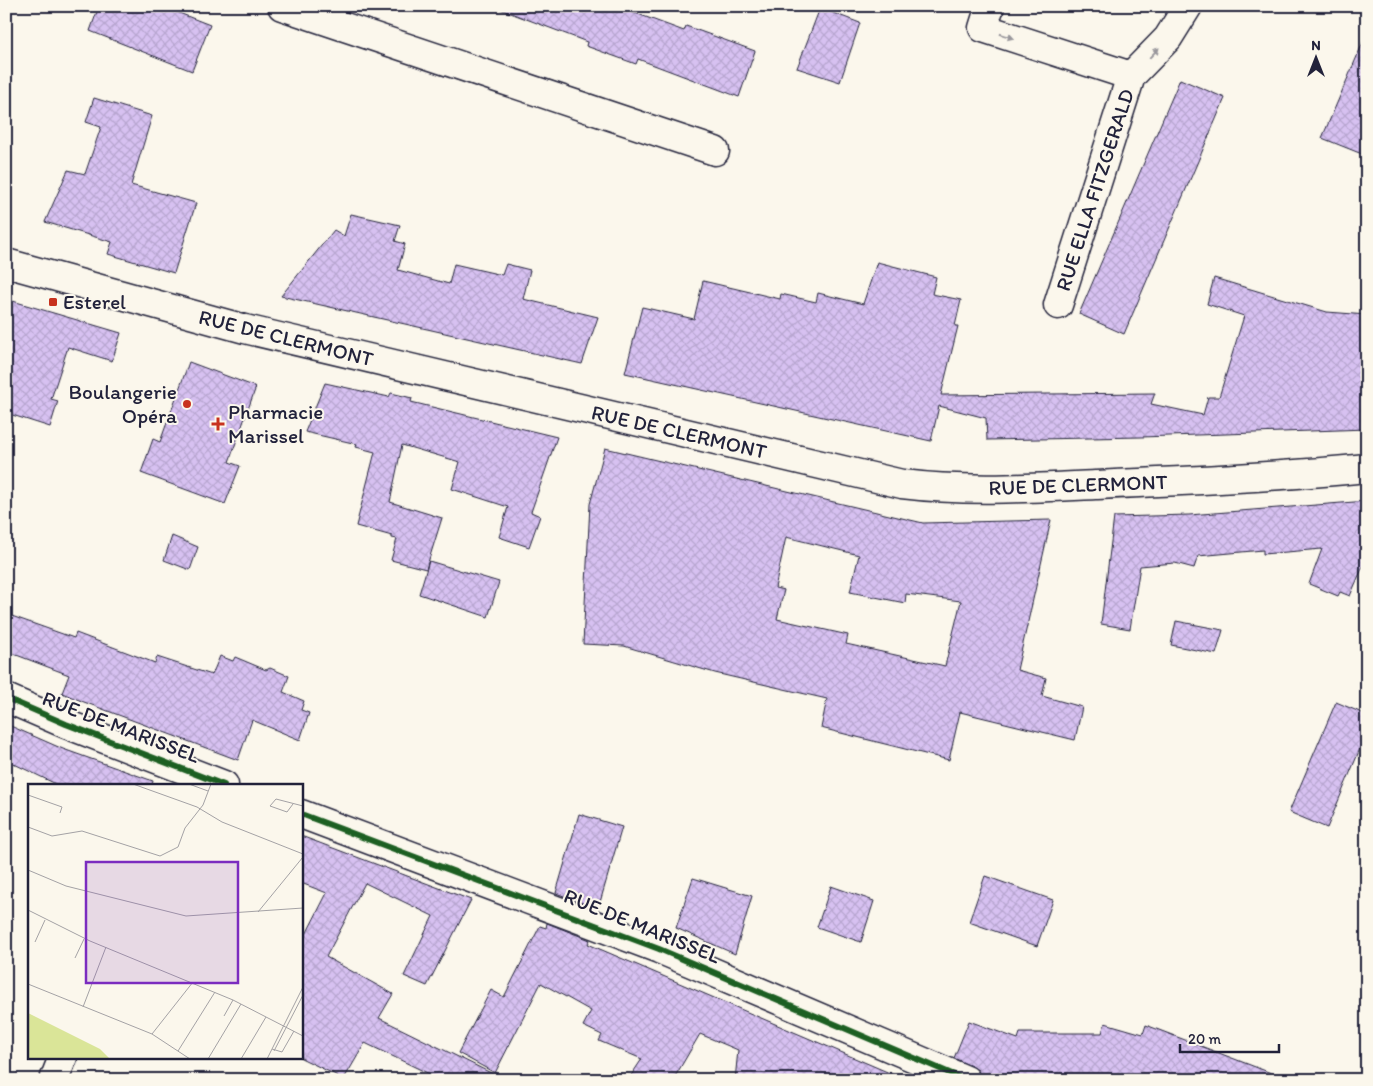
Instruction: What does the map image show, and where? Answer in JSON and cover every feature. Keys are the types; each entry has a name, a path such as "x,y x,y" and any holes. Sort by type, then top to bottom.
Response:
{"main road":[{"path":"282,6 716,151"},
{"name":"RUE ELLA FITZGERALD","path":"990,6 983,28 1131,76"},
{"name":"RUE ELLA FITZGERALD","path":"1058,305 1131,76 1168,38 1188,6"},
{"name":"RUE DE CLERMONT","path":"6,263 244,329 902,484 961,488 1033,488 1192,481 1367,468"},
{"name":"RUE DE MARISSEL","path":"6,698 173,776 218,784"},
{"name":"RUE DE MARISSEL","path":"302,814 658,949 966,1080"},
{"path":"54,1080 63,1058"}],"building":[{"path":"99,6 161,6 210,25 192,71 90,31"},
{"path":"501,6 616,6 684,31 686,26 755,51 739,97 638,59 636,64 586,46 587,42 500,9"},
{"path":"820,8 860,23 840,82 797,68"},
{"path":"1367,33 1367,156 1322,138"},
{"path":"1180,79 1225,98 1124,334 1079,314"},
{"path":"94,98 152,116 131,185 196,203 174,273 108,254 112,242 45,222 68,170 85,174 101,127 86,122"},
{"path":"351,214 400,225 395,241 405,244 398,270 449,284 454,264 502,275 506,264 530,270 523,299 598,317 582,364 281,296 334,230 344,236"},
{"path":"877,262 936,277 932,294 961,300 955,326 958,326 941,395 1155,393 1151,404 1203,415 1208,397 1219,397 1244,316 1207,304 1214,278 1327,312 1367,315 1367,429 987,440 986,418 939,406 931,441 625,373 642,307 694,319 703,281 780,299 781,294 816,302 818,293 863,304"},
{"path":"6,299 121,333 112,361 68,347 51,399 58,401 50,427 6,413"},
{"name":"Pharmacie Marissel","path":"189,362 256,387 229,462 240,466 225,504 141,473 153,439 160,442"},
{"path":"325,383 389,397 391,393 412,398 411,402 557,437 531,512 540,516 529,547 499,537 508,507 452,489 460,462 402,445 390,502 442,518 426,569 391,560 397,539 356,526 375,452 356,447 357,444 305,432"},
{"path":"605,448 923,523 1051,520 1017,670 1046,678 1042,696 1082,707 1075,740 960,712 949,760 821,728 827,699 715,673 624,646 583,644 590,504","holes":["786,537 859,555 850,592 905,603 906,594 961,601 945,666 846,644 848,635 777,619 784,590 775,588"]},
{"path":"1367,501 1367,557 1350,596 1340,592 1338,596 1309,584 1322,549 1263,554 1263,550 1198,556 1194,568 1175,563 1140,566 1130,629 1101,624 1114,517 1189,515"},
{"path":"172,536 198,547 190,570 164,560"},
{"path":"429,561 499,582 488,617 419,594"},
{"path":"6,614 74,638 76,633 155,663 157,657 212,675 220,656 233,661 235,657 266,670 270,668 289,676 283,692 304,701 301,710 309,713 300,740 252,720 238,760 62,693 69,675 6,651"},
{"path":"1176,621 1223,630 1216,654 1171,645"},
{"path":"1336,702 1367,715 1367,732 1327,828 1289,812"},
{"path":"6,724 63,749 153,781 152,784 56,784 6,760"},
{"path":"579,814 622,827 598,909 556,893"},
{"path":"302,836 471,900 427,986 404,976 433,916 365,883 326,957 393,994 379,1018 505,1080 442,1080 365,1043 344,1079 301,1058 302,942 327,893 302,883"},
{"path":"985,876 1053,900 1037,946 969,922"},
{"path":"693,878 752,896 735,954 676,928"},
{"path":"831,886 874,901 861,942 817,927"},
{"path":"547,923 590,940 588,944 906,1080 735,1080 738,1050 700,1034 673,1080 628,1080 642,1059 599,1041 602,1035 583,1026 591,1011 541,983 495,1073 458,1053 491,990 504,997 540,926 546,928"},
{"path":"969,1021 1018,1039 1020,1033 1102,1033 1105,1023 1143,1034 1146,1025 1284,1078 1283,1080 981,1080 978,1070 954,1058"}],"cycle path":[{"path":"6,698 66,724 221,784"},
{"path":"302,814 659,949 966,1080"}],"place":[{"name":"Esterel","path":"53,302"},
{"name":"Boulangerie Opéra","path":"187,404"},
{"name":"Pharmacie Marissel","path":"218,424"}]}
